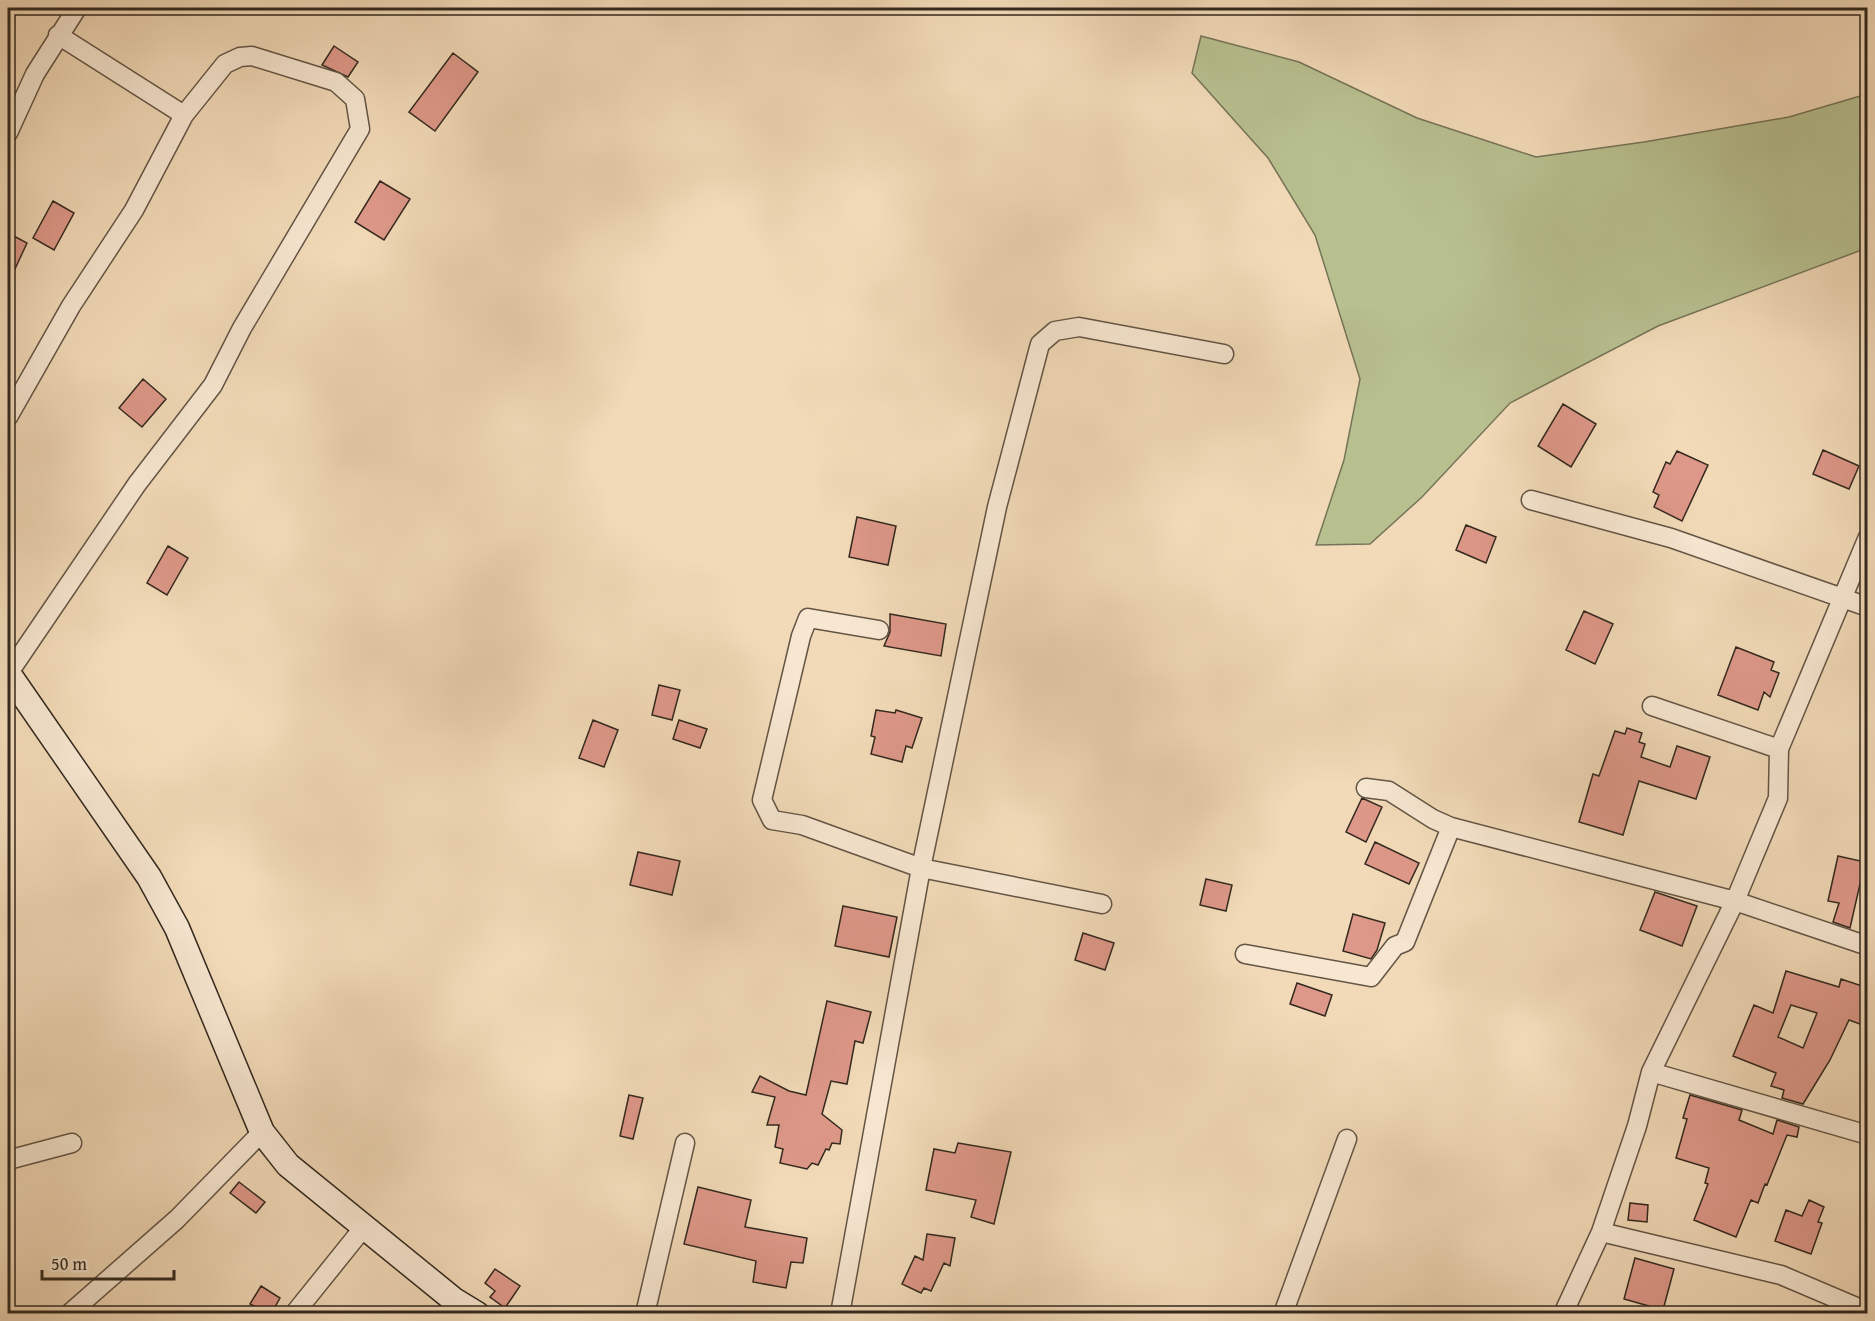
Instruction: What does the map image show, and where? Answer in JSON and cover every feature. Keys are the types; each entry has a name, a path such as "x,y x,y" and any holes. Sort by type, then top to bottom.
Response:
{"street":[{"path":"8,133 58,35 77,8"},
{"path":"58,35 184,115"},
{"path":"8,417 72,306 134,210 184,115 225,64 240,57 252,56 336,81 355,99 360,129 242,328 213,385 137,484 8,674 149,877 177,928 262,1132 288,1165 454,1299 477,1314"},
{"path":"840,1314 921,868 997,507 1040,344 1055,331 1079,327 1224,354"},
{"path":"1531,500 1671,538 1868,607"},
{"path":"1563,1314 1601,1232 1637,1126 1651,1072 1735,901 1779,798 1779,749 1868,537"},
{"path":"879,630 808,618 801,636 762,800 772,820 802,825 921,868 1102,904"},
{"path":"1652,706 1779,749"},
{"path":"1366,788 1389,791 1432,819 1451,827 1735,901 1868,946"},
{"path":"1245,954 1371,977 1395,946 1405,942 1451,827"},
{"path":"1651,1072 1868,1134"},
{"path":"69,1314 177,1219 262,1132"},
{"path":"1283,1314 1347,1139"},
{"path":"8,1160 72,1143"},
{"path":"645,1314 686,1143"},
{"path":"294,1314 364,1227"},
{"path":"1601,1232 1781,1275 1868,1312"}],"green space":[{"path":"1201,36 1299,62 1417,118 1536,157 1644,142 1789,117 1867,94 1867,248 1658,326 1510,403 1422,497 1370,544 1316,545 1344,460 1360,379 1315,235 1268,158 1192,73"}],"building":[{"path":"334,46 358,62 348,77 322,65"},
{"path":"453,53 478,72 435,131 409,112"},
{"path":"380,181 410,199 384,240 355,222"},
{"path":"53,201 74,213 54,250 33,238"},
{"path":"12,235 27,243 8,284 8,244"},
{"path":"143,379 166,399 142,427 119,408"},
{"path":"1563,404 1596,424 1571,467 1538,446"},
{"path":"1823,450 1859,466 1849,489 1813,474"},
{"path":"1677,451 1708,465 1682,521 1654,507 1659,495 1653,492 1666,462 1670,464"},
{"path":"857,517 896,526 888,565 849,557"},
{"path":"1466,525 1496,537 1486,563 1456,550"},
{"path":"168,546 188,558 167,595 147,583"},
{"path":"1584,611 1613,624 1595,664 1566,650"},
{"path":"890,614 946,624 941,656 884,646 890,632"},
{"path":"1736,647 1774,662 1771,670 1779,673 1770,697 1764,692 1758,710 1718,695"},
{"path":"659,685 680,690 672,720 652,715"},
{"path":"876,710 895,713 896,710 922,718 912,748 906,746 902,762 871,754 875,737 871,736"},
{"path":"593,720 618,730 604,767 579,758"},
{"path":"679,720 707,729 700,748 673,739"},
{"path":"1627,728 1642,733 1639,742 1645,744 1641,757 1670,767 1677,746 1710,757 1696,799 1639,781 1623,835 1579,822 1593,774 1599,776 1615,731 1625,734"},
{"path":"1362,798 1382,807 1366,842 1346,832"},
{"path":"1375,842 1419,863 1409,884 1365,864"},
{"path":"638,852 680,861 672,895 630,885"},
{"path":"1838,856 1865,862 1850,928 1833,922 1839,903 1828,901"},
{"path":"1206,879 1232,885 1226,911 1200,905"},
{"path":"1655,892 1697,906 1682,946 1640,930"},
{"path":"843,906 897,917 889,957 835,946"},
{"path":"1353,914 1385,923 1377,950 1371,959 1343,951"},
{"path":"1083,933 1114,943 1105,970 1075,960"},
{"path":"1786,971 1839,987 1841,979 1868,988 1868,1027 1849,1020 1830,1060 1803,1104 1782,1098 1784,1090 1771,1086 1776,1073 1733,1056 1754,1005 1773,1013","holes":["1791,1005 1817,1013 1803,1048 1778,1037"]},
{"path":"1297,983 1332,995 1325,1016 1290,1004"},
{"path":"827,1001 871,1012 863,1043 855,1041 847,1084 831,1081 822,1114 842,1130 840,1144 832,1143 829,1150 826,1149 818,1165 812,1163 807,1169 780,1163 783,1149 775,1147 779,1125 767,1125 775,1097 752,1092 760,1076 789,1091 806,1095"},
{"path":"629,1095 643,1098 633,1139 620,1136"},
{"path":"1690,1095 1742,1110 1739,1120 1773,1134 1777,1120 1799,1127 1797,1137 1787,1135 1758,1203 1751,1200 1736,1237 1694,1220 1708,1184 1705,1183 1709,1168 1676,1158 1687,1119 1683,1118"},
{"path":"958,1143 1011,1152 994,1224 971,1217 976,1200 926,1190 934,1149 955,1153"},
{"path":"239,1182 265,1202 256,1213 230,1193"},
{"path":"698,1187 751,1200 745,1227 807,1238 803,1263 791,1262 786,1288 753,1282 756,1261 684,1244"},
{"path":"1809,1200 1824,1207 1818,1222 1822,1223 1811,1254 1775,1241 1786,1210 1802,1216"},
{"path":"1630,1203 1648,1205 1647,1222 1628,1220"},
{"path":"927,1234 955,1238 950,1266 944,1263 931,1291 924,1288 921,1293 902,1284 915,1256 923,1260"},
{"path":"1635,1258 1674,1269 1663,1310 1624,1299"},
{"path":"495,1269 520,1286 505,1308 490,1297 495,1291 485,1283"},
{"path":"261,1286 280,1298 271,1314 250,1304"}]}
